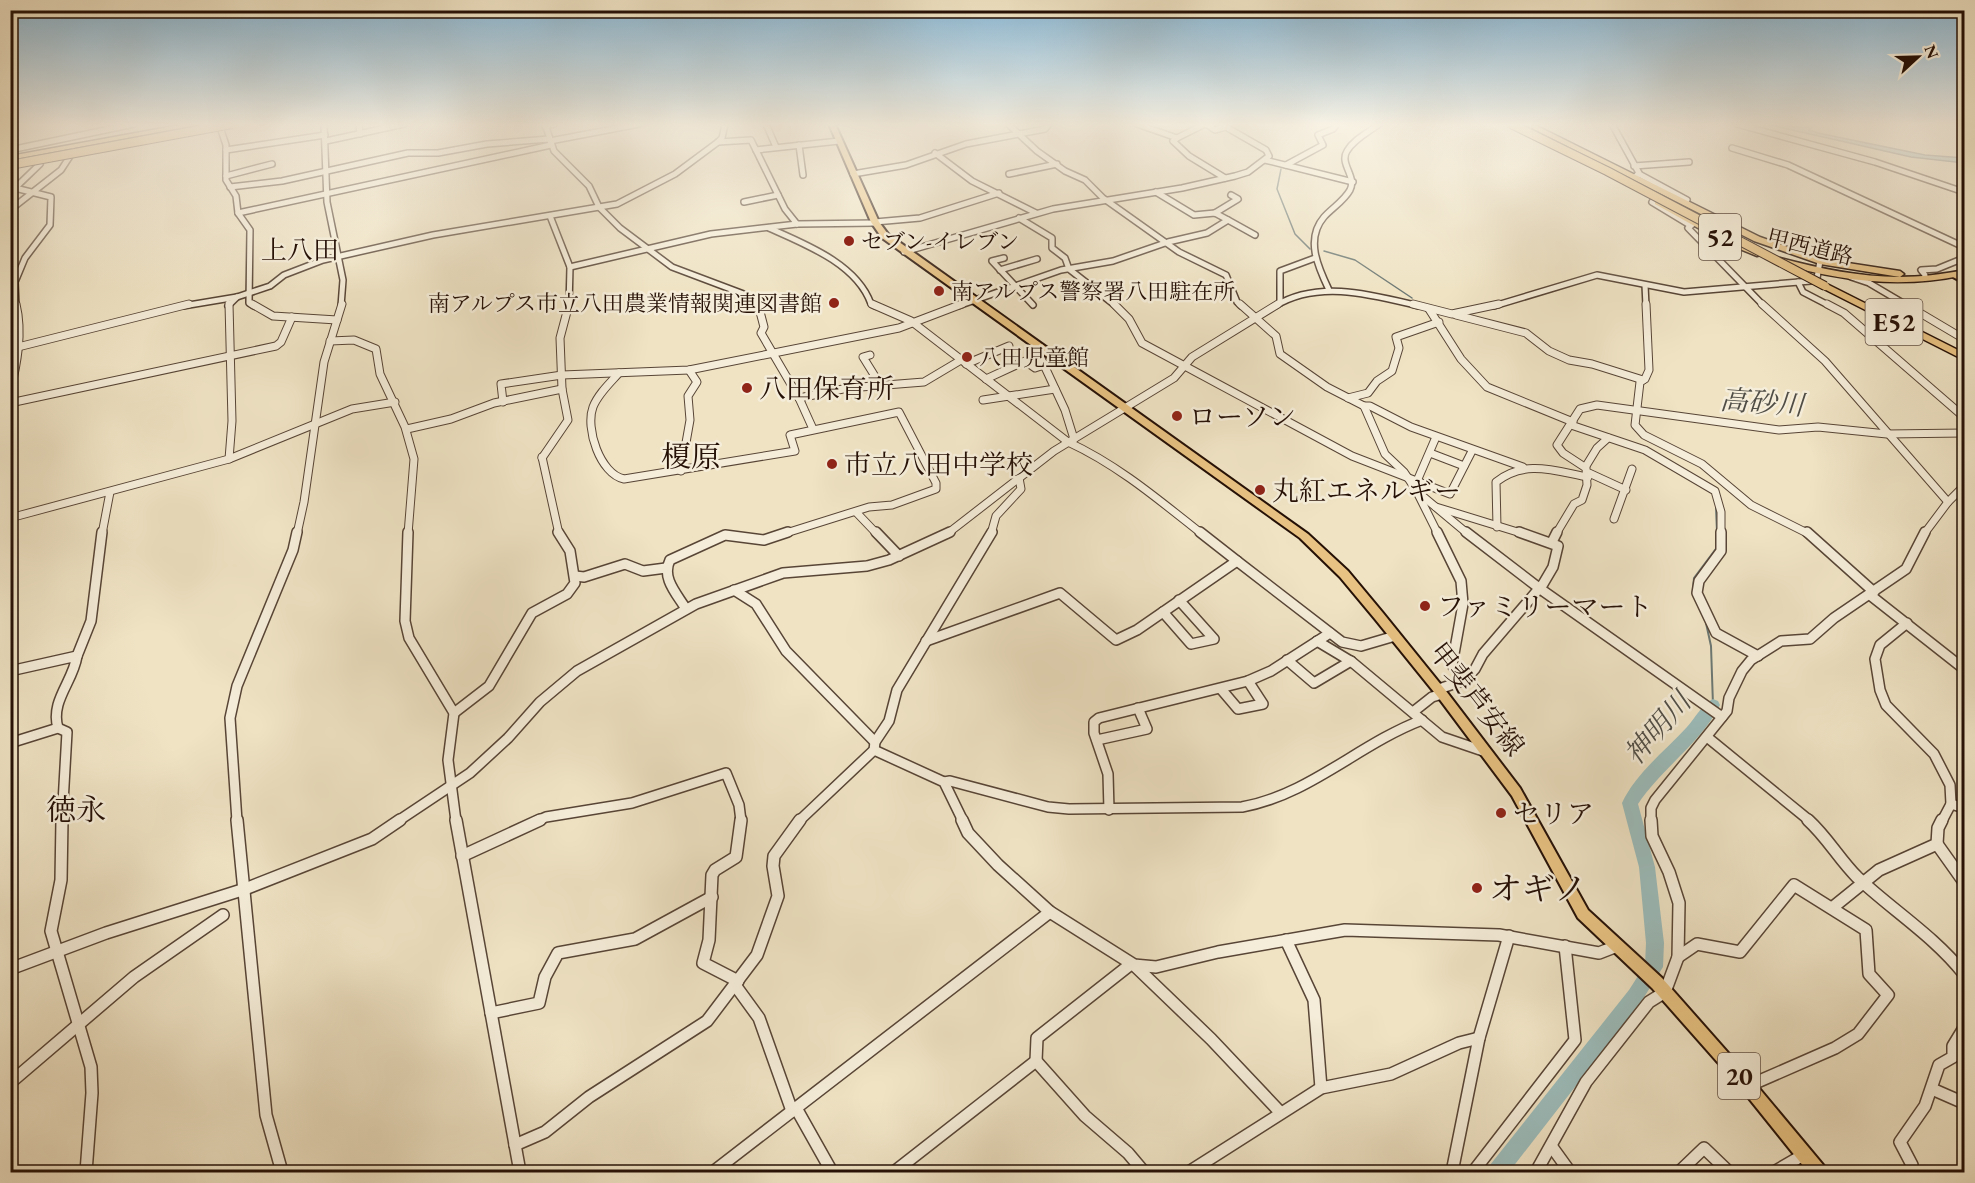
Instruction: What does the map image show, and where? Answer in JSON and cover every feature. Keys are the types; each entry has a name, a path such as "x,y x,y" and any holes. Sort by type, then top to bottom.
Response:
{"highway":[{"name":"甲西道路","path":"1611,179 1692,224 1746,249 1818,271 1851,277 1919,281 1960,274"},
{"name":"E52","path":"1623,179 1965,357"},
{"name":"甲西道路","path":"1643,179 1757,239 1820,261 1887,273 1960,274"}],"main road":[{"name":"甲斐芦安線","path":"855,179 875,222 885,236 904,252 1304,536 1344,574 1440,691 1486,752 1530,815 1583,914 1661,987 1748,1086 1818,1173"},
{"path":"1960,274 1965,281"}],"street":[{"path":"10,393 17,366 12,350 21,326 14,297 15,282 25,258 50,225 51,197 15,188 24,179"},
{"path":"10,210 51,179"},
{"path":"227,179 236,196 238,213 250,230 249,303 273,316 337,320"},
{"path":"230,188 289,179"},
{"path":"282,1173 266,1115 230,747 231,718 237,686 293,550 304,502 314,425 330,341 342,304 343,280 326,179"},
{"path":"238,213 392,179"},
{"path":"583,179 589,186 599,207 672,267 757,299 764,327 761,333 799,398 813,429"},
{"path":"12,350 164,310 248,294 270,286 284,275 309,264 339,256 433,235 616,204 665,179"},
{"path":"770,179 797,224"},
{"path":"969,179 1036,213"},
{"path":"1084,179 1107,199 1187,256 1226,275 1237,302 1276,336 1280,354 1327,387 1364,406 1370,406 1398,422 1472,451 1523,467"},
{"path":"904,252 1036,213 1219,179"},
{"path":"1339,179 1353,183"},
{"path":"1329,290 1315,258 1314,240 1318,225 1349,191 1353,183 1352,179"},
{"path":"1819,179 1965,247"},
{"path":"1927,179 1965,194"},
{"path":"1156,192 1194,215 1215,213 1255,235"},
{"path":"570,267 711,234 797,224 875,222 920,218 999,193"},
{"path":"744,202 778,195"},
{"path":"1215,213 1218,209 1238,200 1232,195"},
{"path":"1655,202 1680,200"},
{"path":"454,712 489,686 532,614 567,594 572,589 575,576 570,551 556,530 542,458 568,420 562,389 560,338 569,309 570,267 550,216"},
{"path":"1019,218 1052,238 1052,248 1065,258 1069,269 1114,304 1129,319 1142,343 1352,456 1414,484 1450,494 1472,451"},
{"path":"503,402 501,384 562,375 689,370 915,324 1014,284 1069,269 1113,261 1168,242 1208,233 1228,220"},
{"path":"1692,224 1689,228 1744,288 1825,361 1948,502"},
{"path":"769,228 803,242 854,278 864,287 871,304 915,324 1071,440 1137,483 1342,642 1361,646 1395,636"},
{"path":"1004,258 992,261 1033,305"},
{"path":"1280,303 1280,271 1315,258"},
{"path":"1925,275 1921,270 1937,269 1965,258"},
{"path":"1000,270 1037,259"},
{"path":"1452,314 1477,311 1597,275 1684,292 1815,280 1820,261"},
{"path":"1851,277 1869,283 1965,339"},
{"path":"1798,282 1803,292 1845,313 1965,417"},
{"path":"1645,285 1649,370 1643,380 1636,409 1635,425 1644,435 1702,464 1751,505 1817,540 1872,594 1965,669"},
{"path":"10,969 57,950 245,889 372,839 450,788 487,758 540,702 577,671 686,609 734,590 783,573 867,566 899,556 953,531 1071,440 1174,378 1192,357 1280,303 1329,290 1355,291 1526,333 1549,351 1569,360 1592,364 1643,380"},
{"path":"229,459 234,431 230,356 231,326 228,305 237,297"},
{"path":"1428,309 1439,322 1461,360 1482,377 1487,387 1572,424 1651,453 1714,491 1721,512 1721,551 1699,581 1698,592 1716,633 1758,656"},
{"path":"10,403 276,346 281,342 292,317"},
{"path":"1348,398 1368,393 1377,381 1392,371 1399,348 1396,337 1439,322"},
{"path":"330,341 354,340 376,349 380,374 407,429 414,459 406,561 405,621 409,639 454,712 448,760 450,788 520,1173"},
{"path":"799,398 848,388 924,382 964,362 1009,346"},
{"path":"1041,348 1037,350 1055,389 1071,440"},
{"path":"870,355 863,357 881,386"},
{"path":"987,379 1025,361 1035,368 1044,365"},
{"path":"681,471 690,420 688,396 697,382 696,377 689,370"},
{"path":"619,373 599,397 591,416 592,434 609,472 615,477 633,479 795,451 790,435 899,412 936,483 936,489 932,493 892,505 876,505 764,540 725,535 709,540 670,560 666,568 667,577 686,609"},
{"path":"407,429 451,419 503,402 562,389"},
{"path":"983,400 1055,389"},
{"path":"10,518 229,459 357,407 395,402"},
{"path":"1626,490 1588,472 1558,448 1580,409 1597,405 1636,409 1779,430 1818,427 1887,434 1965,433"},
{"path":"1364,406 1385,454 1432,506 1539,588 1722,717"},
{"path":"1414,484 1436,437"},
{"path":"1551,542 1557,531 1571,516 1574,504 1582,500 1588,472 1597,448 1608,438"},
{"path":"1430,453 1464,466"},
{"path":"1497,526 1496,482 1523,467 1536,465 1588,472"},
{"path":"1614,519 1632,469"},
{"path":"515,1146 545,1132 590,1096 707,1022 712,1009 737,983 754,960 778,896 772,867 777,850 801,819 875,746 889,721 897,690 991,535 996,516 1021,489 1019,478"},
{"path":"1714,491 1724,482"},
{"path":"1414,484 1461,581 1463,604 1452,665 1465,680"},
{"path":"1678,957 1679,903 1669,872 1652,836 1650,808 1722,717 1742,671 1758,656 1781,641 1810,639 1834,618 1906,569 1927,529 1948,502 1965,486"},
{"path":"58,728 54,719 59,700 77,661 76,656 91,621 96,593 97,557 110,492"},
{"path":"1413,712 1440,691 1465,680 1483,654 1539,588 1558,556 1558,546 1551,542 1432,506"},
{"path":"856,512 899,556"},
{"path":"926,641 1060,593 1116,640 1137,630 1237,561"},
{"path":"575,576 584,577 625,564 643,571 666,568"},
{"path":"734,590 756,604 786,651 875,746 944,783 975,843 1050,912 1132,964 1211,1039 1280,1112"},
{"path":"1163,612 1191,644 1214,639 1179,600"},
{"path":"1907,623 1880,645 1875,659 1880,690 1886,705 1934,754 1950,784 1951,804 1938,828 1937,844 1965,882"},
{"path":"1109,810 1108,774 1094,722 1099,718 1248,681 1330,633"},
{"path":"1317,641 1351,661 1442,737 1486,752"},
{"path":"10,670 76,656"},
{"path":"1287,660 1314,682 1351,661"},
{"path":"1221,689 1235,709 1240,711 1263,704 1248,681"},
{"path":"1097,740 1148,729 1138,708"},
{"path":"944,783 950,781 1048,807 1221,811 1282,796 1368,744 1402,726 1422,720"},
{"path":"10,743 58,728 67,732 63,779 61,879 51,931 91,1067 92,1093 86,1173"},
{"path":"1707,737 1776,791 1825,835 1844,862 1864,882 1949,955 1965,974"},
{"path":"462,856 546,817 632,803 726,772 739,802 743,826 736,857 715,870 712,875 709,940 703,963 737,983 759,1018 794,1109 832,1173"},
{"path":"1951,804 1965,808"},
{"path":"1832,908 1879,870 1937,844"},
{"path":"1536,1173 1586,1082 1661,987 1678,957 1697,944 1740,952 1794,885 1866,930 1869,974 1888,995 1858,1034 1835,1048 1748,1086"},
{"path":"491,1013 539,1003 544,977 558,953 635,939 712,897"},
{"path":"713,1173 1050,912"},
{"path":"10,1083 134,978 223,915"},
{"path":"1144,1173 1128,1153 1084,1116 1036,1061 1036,1038 1132,964 1156,967 1345,930 1509,936 1599,953 1617,946"},
{"path":"1452,1173 1479,1038 1509,936"},
{"path":"1286,940 1314,1000 1321,1088"},
{"path":"1473,1173 1575,1040 1565,946"},
{"path":"1912,1170 1900,1142 1918,1122 1939,1065 1953,1057 1953,1046 1965,1029"},
{"path":"1189,1173 1280,1112 1321,1088 1391,1074 1459,1043 1479,1038"},
{"path":"894,1173 1036,1061"},
{"path":"1932,1089 1965,1103"},
{"path":"1552,1147 1570,1173"},
{"path":"1679,1173 1704,1148 1729,1173"},
{"path":"1774,1173 1805,1154"}],"waterway":[{"name":"神明川","path":"1279,179 1277,189 1295,234 1310,249"},
{"name":"神明川","path":"1324,251 1355,260 1412,298"},
{"name":"神明川","path":"1716,507 1717,532"},
{"name":"神明川","path":"1693,590 1694,578 1718,546"},
{"name":"神明川","path":"1706,623 1711,646 1713,705"},
{"name":"神明川","path":"1497,1172 1635,996 1654,967 1655,943 1647,867 1630,803 1649,777 1704,718 1713,705"}],"place":[{"name":"セブン-イレブン","path":"849,241"},
{"name":"南アルプス警察署八田駐在所","path":"939,291"},
{"name":"南アルプス市立八田農業情報関連図書館","path":"834,303"},
{"name":"八田児童館","path":"967,357"},
{"name":"八田保育所","path":"747,388"},
{"name":"ローソン","path":"1177,416"},
{"name":"市立八田中学校","path":"832,464"},
{"name":"丸紅エネルギー","path":"1260,490"},
{"name":"ファミリーマート","path":"1425,606"},
{"name":"セリア","path":"1501,813"},
{"name":"オギノ","path":"1477,888"}],"district":[{"name":"上八田","path":"300,250"},
{"name":"榎原","path":"691,456"},
{"name":"徳永","path":"76,809"}],"water label":[{"name":"高砂川","path":"1762,402"}]}
